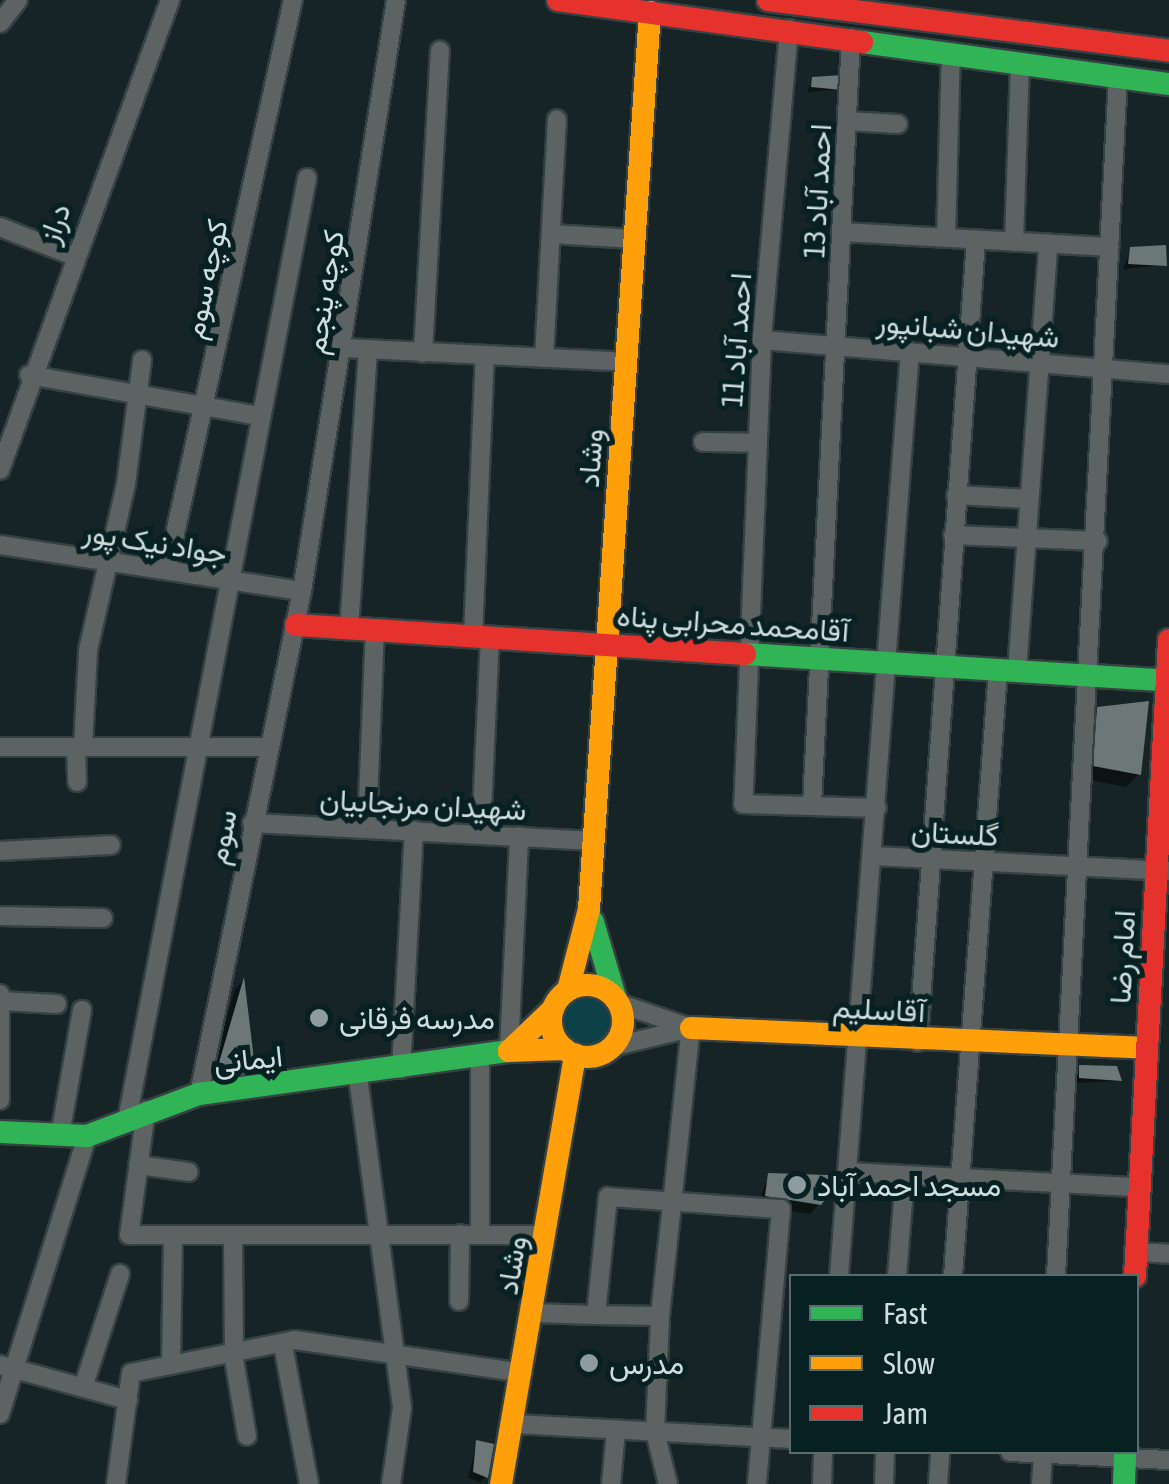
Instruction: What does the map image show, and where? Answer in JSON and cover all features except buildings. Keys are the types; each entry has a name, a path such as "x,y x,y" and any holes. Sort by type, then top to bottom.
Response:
{"street":[{"path":"0,24 18,0"},
{"name":"دراز","path":"0,470 71,255 170,0"},
{"name":"کوچه سوم","path":"168,570 294,0"},
{"name":"کوچه پنجم","path":"302,591 396,0"},
{"path":"558,0 1169,84"},
{"path":"768,0 1169,52"},
{"path":"851,38 853,11"},
{"name":"وشاد","path":"589,909 590,841 650,12"},
{"name":"احمد آباد 11","path":"789,29 762,340 743,804 812,805"},
{"name":"احمد آباد 13","path":"812,805 851,38"},
{"path":"423,353 440,50"},
{"path":"946,238 951,52"},
{"path":"1014,242 1020,63"},
{"path":"1056,1274 1092,676 1118,77"},
{"path":"544,358 557,119"},
{"path":"847,121 898,124"},
{"path":"307,178 226,582 137,1113 138,1165 129,1235 173,1239 380,1233 546,1235"},
{"path":"0,226 71,255"},
{"path":"842,232 1110,247"},
{"path":"552,234 634,239"},
{"path":"918,1042 942,667 976,240"},
{"path":"953,1274 984,862 1026,538 1048,244"},
{"name":"شهیدان شبانپور","path":"762,340 1169,374"},
{"path":"343,348 627,362"},
{"path":"349,629 368,350"},
{"path":"873,856 910,352"},
{"path":"481,834 485,356"},
{"path":"77,782 88,650 108,562 142,360"},
{"path":"29,375 259,416"},
{"path":"704,442 758,444"},
{"path":"956,495 1029,499"},
{"path":"953,535 1098,541"},
{"name":"جواد نیک پور","path":"0,545 302,591"},
{"name":"سوم","path":"199,1094 266,747 302,591"},
{"name":"آقامحمد محرابی پناه","path":"296,626 1168,681"},
{"path":"367,826 374,630"},
{"name":"امام رضا","path":"1135,1274 1147,1048 1163,871 1169,640"},
{"path":"0,747 266,747"},
{"path":"812,805 877,808"},
{"name":"شهیدان مرنجابیان","path":"252,822 590,841"},
{"path":"401,1069 414,830"},
{"path":"509,1051 520,836"},
{"path":"0,851 110,845"},
{"name":"گلستان","path":"839,1274 873,856 1163,871"},
{"path":"509,1051 568,990 589,909"},
{"path":"553,1009 570,1052 611,1047 624,1022 589,909"},
{"path":"0,916 103,918"},
{"path":"568,990 599,987 617,1002 691,1028 669,1201 654,1432 668,1484"},
{"path":"0,1100 0,997 57,1004"},
{"path":"60,1135 82,1010"},
{"name":"آقاسلیم","path":"611,1047 691,1028 918,1042 1147,1048"},
{"name":"ایمانی","path":"0,1132 87,1136 137,1113 199,1094 358,1077 509,1051 570,1052"},
{"name":"وشاد","path":"501,1484 516,1424 570,1052"},
{"path":"480,1056 480,1234"},
{"path":"358,1077 402,1408 391,1484"},
{"path":"0,1414 8,1367 87,1136"},
{"path":"138,1165 188,1172"},
{"path":"848,1172 1060,1186 1138,1187"},
{"path":"898,1274 905,1176"},
{"path":"596,1315 608,1197 782,1210 757,1484"},
{"path":"459,1300 460,1234"},
{"path":"233,1237 234,1359 248,1436"},
{"path":"171,1365 173,1239"},
{"path":"1136,1252 1169,1254"},
{"path":"83,1388 120,1274"},
{"path":"533,1313 660,1316"},
{"path":"283,1345 309,1484"},
{"path":"116,1484 131,1373 234,1359 283,1345 524,1373"},
{"path":"8,1367 128,1400"},
{"path":"516,1424 789,1439"},
{"path":"612,1484 616,1430"},
{"path":"822,1484 824,1454"},
{"path":"884,1484 885,1454"},
{"path":"938,1484 940,1454"},
{"path":"1042,1484 1043,1454"},
{"path":"1098,1454 1169,1460"},
{"path":"1124,1484 1125,1455"}],"shaded area":[{"path":"587,990 609,999 618,1021 609,1043 587,1052 565,1043 556,1021 565,999"}],"traffic: fast":[{"path":"862,42 1169,84"},
{"path":"745,654 1169,681"},
{"path":"593,922 616,1000"},
{"path":"0,1132 87,1136 199,1094 509,1051"},
{"path":"1124,1484 1125,1454"}],"traffic: slow":[{"path":"568,990 589,909 650,12"},
{"path":"587,985 612,996 623,1021 612,1046 587,1057 562,1046 551,1021 562,996 587,985"},
{"path":"553,1009 509,1051 565,1049"},
{"path":"691,1028 1147,1048"},
{"path":"501,1484 575,1054"}],"traffic: jam":[{"path":"558,0 862,42"},
{"path":"768,0 1169,51"},
{"path":"296,625 745,654"},
{"path":"1135,1274 1169,640"}],"place":[{"name":"مدرسه فرقانی","path":"319,1018"},
{"name":"مسجد احمد آباد","path":"797,1185"},
{"name":"مدرس","path":"589,1363"}]}
